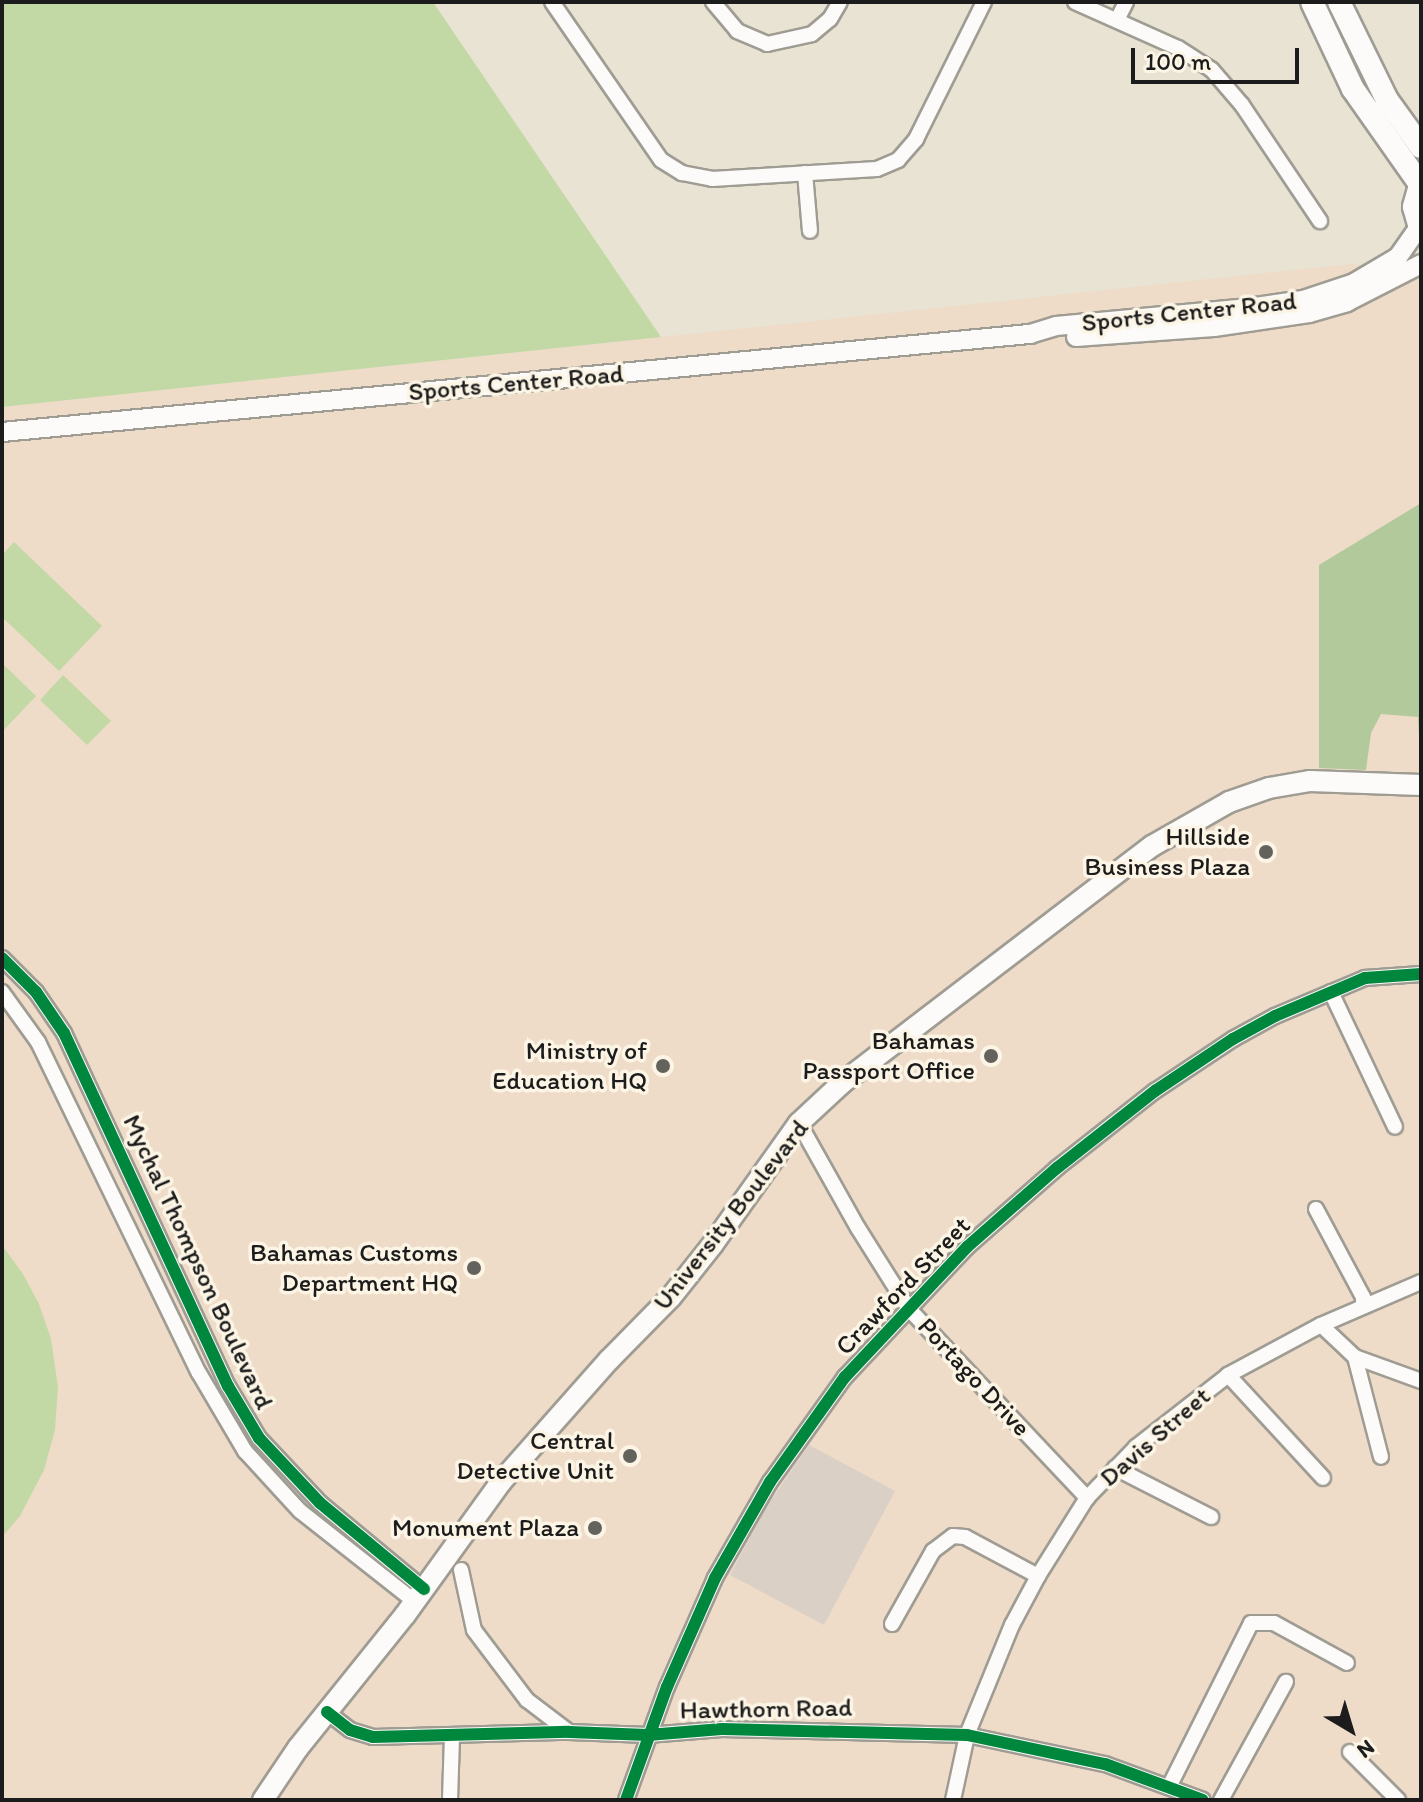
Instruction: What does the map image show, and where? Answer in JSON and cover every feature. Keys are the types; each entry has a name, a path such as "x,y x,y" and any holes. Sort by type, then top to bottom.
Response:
{"highway":[{"path":"1312,2 1353,89 1420,183 1414,207 1420,229"},
{"path":"1339,2 1387,100 1421,147"}],"main road":[{"name":"Sports Center Road","path":"2,432 1030,334 1056,326 1303,300 1354,283 1385,268 1408,247 1420,229"},
{"name":"Sports Center Road","path":"1030,334 1054,339 1272,321 1347,302 1421,264"},
{"name":"University Boulevard","path":"263,1800 501,1482 696,1266 799,1123 887,1045 1152,846 1229,802 1269,788 1310,781 1421,785"}],"street":[{"path":"552,2 661,160 670,168 712,179 877,169 908,151 945,84 984,2"},
{"path":"713,2 737,31 767,44 812,34 830,19 840,2"},
{"path":"1075,2 1195,57 1228,86 1320,221"},
{"path":"1117,20 1126,2"},
{"path":"805,173 810,231"},
{"name":"Mychal Thompson Boulevard","path":"2,958 26,980 64,1033 228,1386 259,1438 311,1495 419,1595"},
{"name":"Crawford Street","path":"626,1800 648,1735 715,1578 770,1482 845,1377 967,1247 1057,1168 1155,1091 1233,1039 1365,978 1421,974"},
{"name":"Mychal Thompson Boulevard","path":"2,992 38,1042 199,1373 245,1451 300,1511 419,1595"},
{"path":"1331,992 1395,1127"},
{"name":"Portago Drive","path":"799,1123 858,1228 909,1309 1087,1498"},
{"path":"1316,1209 1363,1297 1363,1305"},
{"name":"Davis Street","path":"953,1800 967,1735 1012,1625 1038,1576 1087,1498 1171,1416 1228,1375 1321,1325 1421,1282"},
{"path":"1321,1325 1355,1357 1421,1381"},
{"path":"1355,1357 1381,1457"},
{"path":"1228,1375 1323,1478"},
{"path":"1115,1468 1211,1517"},
{"path":"892,1624 933,1551 953,1536 965,1537 1038,1576"},
{"path":"461,1570 474,1630 527,1700 569,1732"},
{"path":"1169,1787 1251,1623 1274,1623 1347,1663"},
{"path":"1221,1800 1286,1682"},
{"name":"Hawthorn Road","path":"327,1712 350,1730 373,1737 569,1732 648,1735 745,1729 967,1735 1105,1764 1203,1800"},
{"path":"450,1800 452,1736"},
{"path":"1350,1752 1398,1800"}],"shaded area":[{"path":"1351,264 1421,270 1421,1800 2,1800 2,407"},
{"path":"809,1445 895,1491 824,1625 730,1575 765,1509"}],"green space":[{"path":"2,2 433,2 661,337 2,407"},
{"path":"1421,503 1421,773 1418,717 1381,714 1371,733 1366,770 1319,768 1319,565"},
{"path":"14,542 102,626 59,671 2,617 2,555"},
{"path":"2,663 36,696 2,732"},
{"path":"63,675 111,721 87,745 40,700"},
{"path":"2,1245 39,1304 51,1339 58,1387 55,1430 44,1470 20,1516 2,1537"}],"cycle path":[{"path":"2,958 36,992 64,1033 228,1386 259,1438 320,1503 424,1589"},
{"path":"626,1800 667,1687 715,1578 770,1482 845,1377 967,1247 1057,1168 1155,1091 1233,1039 1275,1016 1365,978 1421,974"},
{"path":"327,1712 350,1730 373,1737 569,1732 648,1735 722,1729 967,1735 1105,1764 1203,1800"}],"place":[{"name":"Hillside Business Plaza","path":"1266,852"},
{"name":"Bahamas Passport Office","path":"991,1056"},
{"name":"Ministry of Education HQ","path":"663,1066"},
{"name":"Bahamas Customs Department HQ","path":"474,1268"},
{"name":"Central Detective Unit","path":"630,1456"},
{"name":"Monument Plaza","path":"595,1528"}]}
